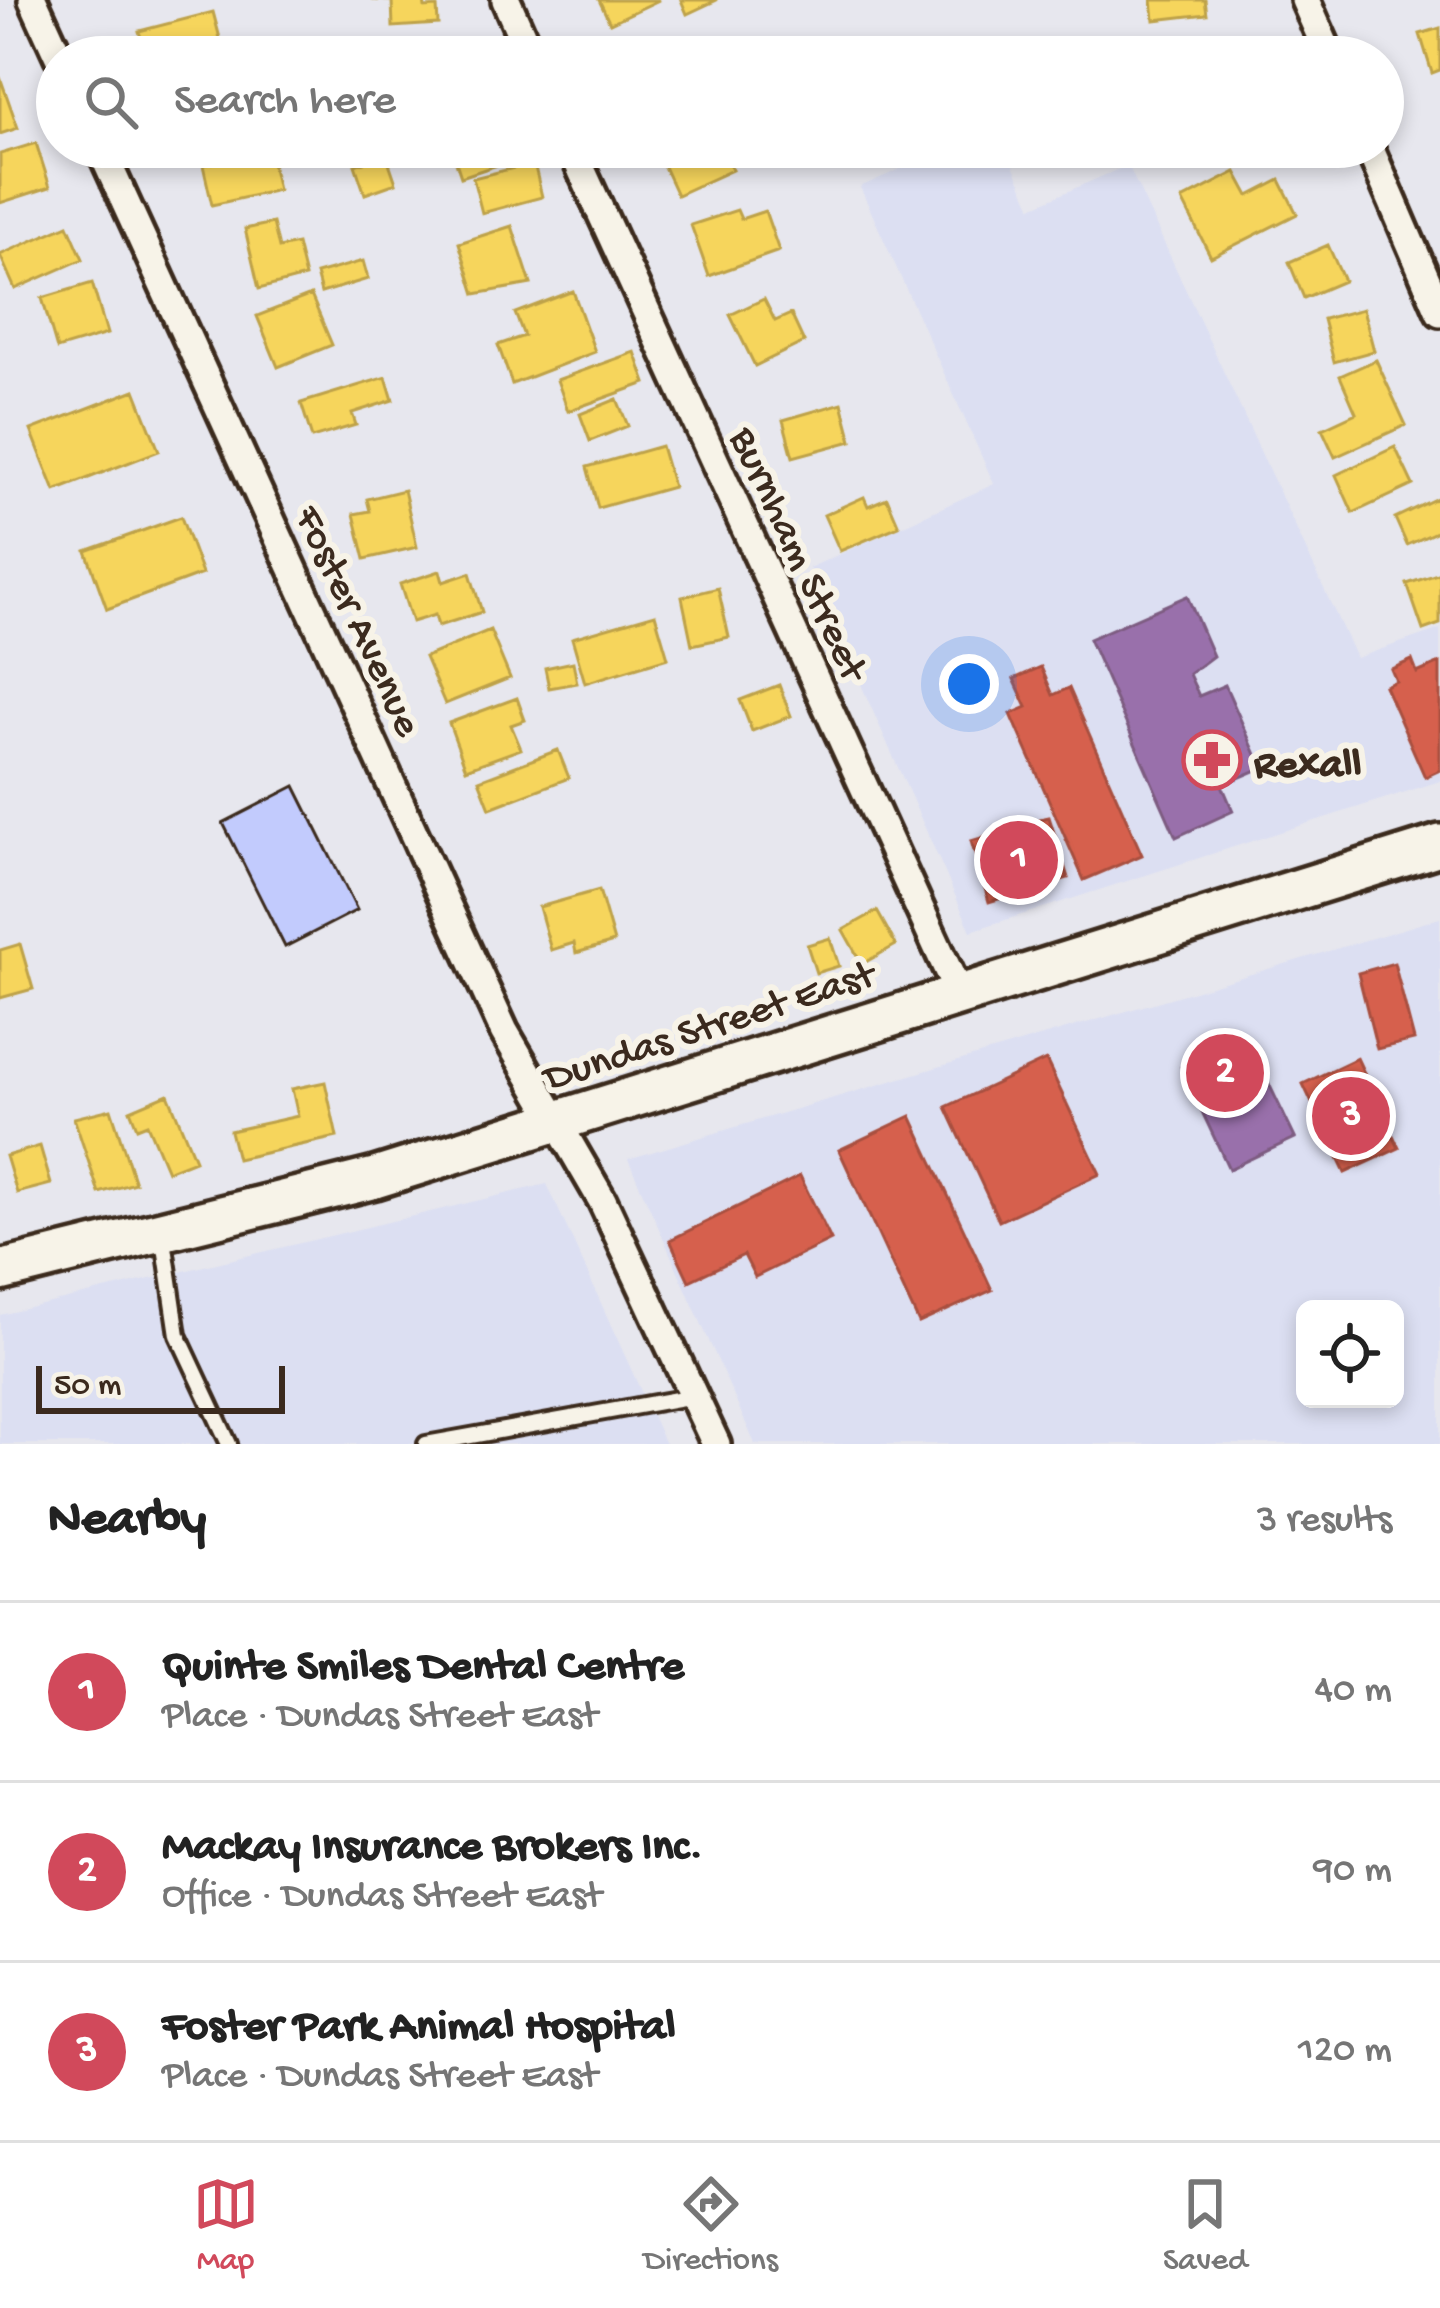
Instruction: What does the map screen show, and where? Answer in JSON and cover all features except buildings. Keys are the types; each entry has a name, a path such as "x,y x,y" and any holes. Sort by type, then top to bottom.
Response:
{"main road":[{"name":"Dundas Street East","path":"0,1270 375,1178 1440,845"}],"street":[{"path":"33,0 49,36"},
{"path":"506,0 522,36"},
{"path":"1305,0 1321,36"},
{"name":"Foster Avenue","path":"110,168 504,1031 602,1200 716,1444"},
{"name":"Burnham Street","path":"581,168 958,992"},
{"path":"1378,168 1440,312"}],"lane":[{"path":"164,1233 178,1335 229,1444"},
{"path":"426,1444 694,1396"}],"shaded area":[{"path":"903,168 1014,168 1032,207 1129,168 1356,658 1440,629 1440,781 971,931 809,568 994,484 860,187"},
{"path":"1440,918 1440,1444 755,1444 628,1159"},
{"path":"547,1184 665,1444 0,1444 0,1315"}],"place":[{"name":"Rexall","path":"1212,760"},
{"name":"Quinte Smiles Dental Centre","path":"1019,860"},
{"name":"Mackay Insurance Brokers Inc.","path":"1225,1073"},
{"name":"Foster Park Animal Hospital","path":"1351,1116"}]}
